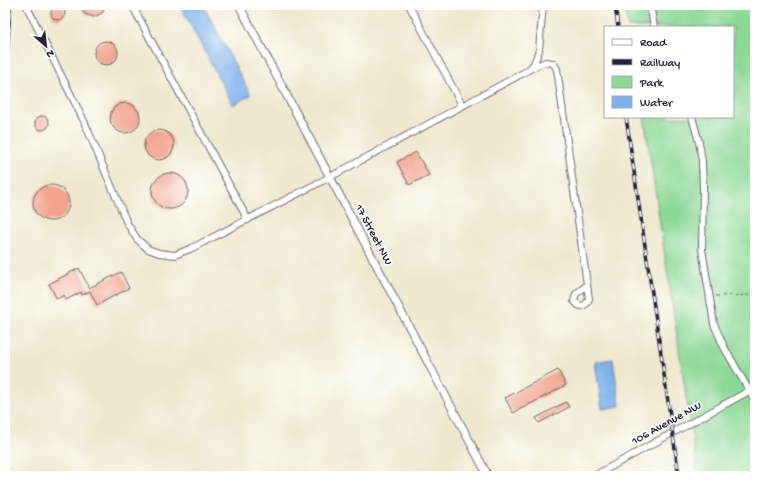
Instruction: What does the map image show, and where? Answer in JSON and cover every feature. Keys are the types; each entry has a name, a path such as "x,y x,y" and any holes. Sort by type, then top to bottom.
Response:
{"main road":[{"name":"17 Street NW","path":"239,5 488,476"}],"street":[{"path":"26,5 84,121 127,223 137,239 148,249 159,253 175,255 248,220 527,71 545,62 553,63 558,69 587,285"},
{"path":"132,5 248,220"},
{"path":"410,5 462,105"},
{"path":"527,71 534,64 539,50 542,5"},
{"path":"650,5 654,26"},
{"path":"692,118 699,142 702,161 702,249 714,324 718,335 755,401"},
{"name":"106 Avenue NW","path":"594,476 749,391"}],"path":[{"path":"709,297 755,295"}],"green space":[{"path":"624,5 755,5 755,476 698,476 644,118 734,118 734,26 628,26"}],"water":[{"path":"185,5 203,5 251,95 233,105 181,7"},
{"path":"613,359 620,406 602,409 595,362"}],"building":[{"path":"81,5 106,5 102,13 94,17 85,14"},
{"path":"55,6 61,6 65,10 65,16 61,20 55,20 51,16 51,10"},
{"path":"106,41 115,44 118,53 115,62 106,65 97,62 94,53 97,44"},
{"path":"125,103 135,108 140,118 135,128 125,133 115,128 110,118 115,108"},
{"path":"39,116 45,116 49,120 49,126 45,130 39,130 35,126 35,120"},
{"path":"159,130 169,135 174,145 169,155 159,160 149,155 144,145 149,135"},
{"path":"416,152 429,175 409,185 397,162"},
{"path":"174,173 183,178 187,184 187,198 183,204 174,209 166,209 157,204 153,198 152,187 157,178 163,174"},
{"path":"55,185 64,190 68,196 68,210 64,216 55,221 47,221 38,216 34,210 33,199 38,190 44,186"},
{"path":"79,268 89,288 121,272 129,288 97,305 90,291 82,295 81,292 66,300 64,295 57,299 49,284"},
{"path":"558,370 566,385 513,413 505,398"},
{"path":"566,402 569,407 539,423 536,418"}],"railway":[{"path":"5,92 10,5"},
{"path":"615,5 618,26"},
{"path":"626,118 679,476"}]}
